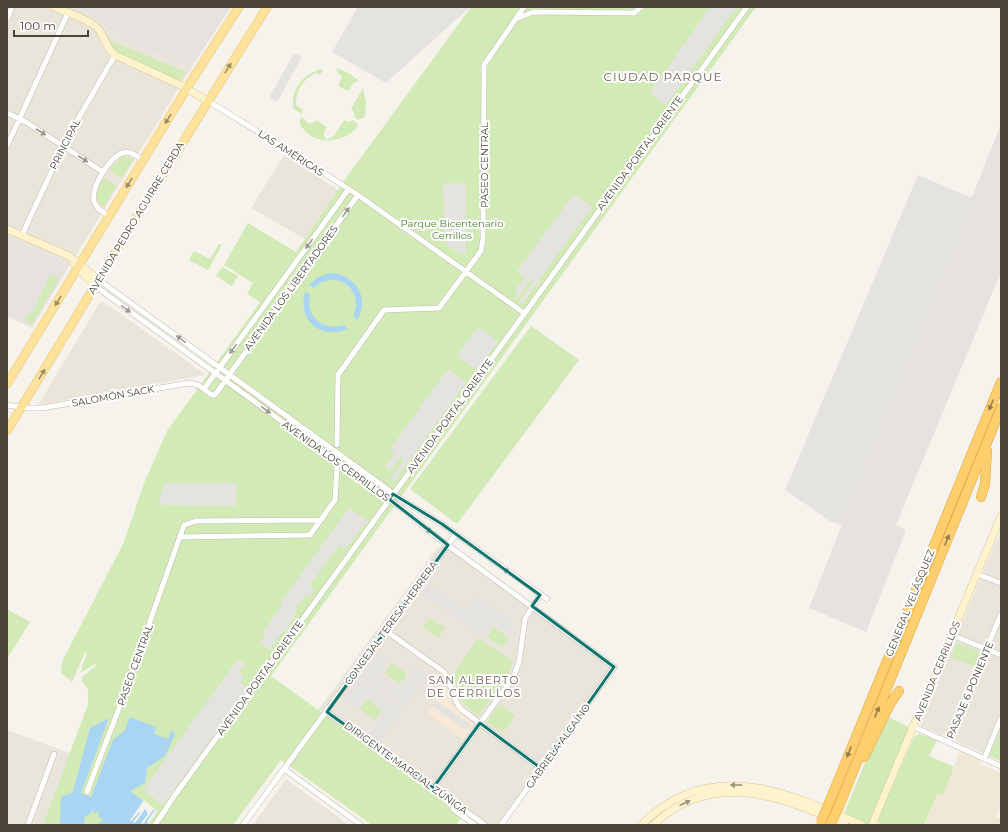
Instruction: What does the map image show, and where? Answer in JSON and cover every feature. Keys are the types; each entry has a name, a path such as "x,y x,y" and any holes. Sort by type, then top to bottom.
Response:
{"highway":[{"name":"GENERAL VELÁSQUEZ","path":"820,823 1001,382"},
{"name":"GENERAL VELÁSQUEZ","path":"830,825 1001,408"},
{"path":"981,497 985,484 988,439"},
{"path":"846,787 867,751 890,704 899,691"}],"main road":[{"path":"54,7 96,26 114,55"},
{"path":"7,384 187,88 239,7"},
{"name":"AVENIDA PEDRO AGUIRRE CERDA","path":"7,431 267,7"},
{"name":"LAS AMÉRICAS","path":"114,55 187,88 208,101"},
{"name":"AVENIDA LOS CERRILLOS","path":"7,229 68,256 97,283"},
{"name":"AVENIDA CERRILLOS","path":"872,825 1001,516"},
{"path":"641,825 659,810 683,796 710,787 734,785 754,786 772,790 862,825"},
{"path":"653,825 673,810 692,800 709,795 736,792 773,797 844,825"}],"street":[{"path":"7,19 12,7"},
{"path":"523,8 528,7"},
{"path":"515,19 533,12 634,13 640,7"},
{"name":"AVENIDA PORTAL ORIENTE","path":"155,825 175,795 746,7"},
{"name":"PASEO CENTRAL","path":"337,445 338,375 384,310 439,308 480,254 483,243 484,65 523,8"},
{"path":"7,146 68,13"},
{"name":"PRINCIPAL","path":"22,236 63,146 114,55"},
{"name":"LAS AMÉRICAS","path":"208,101 288,150 358,196 524,313"},
{"path":"7,113 19,118 103,172"},
{"path":"109,216 98,208 94,200 97,183 103,172 113,160 124,153 132,153 143,160"},
{"name":"AVENIDA LOS LIBERTADORES","path":"204,389 219,366 348,190"},
{"name":"AVENIDA LOS LIBERTADORES","path":"215,394 358,196"},
{"name":"AVENIDA LOS CERRILLOS","path":"97,283 219,366 393,494 456,534 547,600"},
{"name":"AVENIDA LOS CERRILLOS","path":"97,283 215,373 389,499 448,545 614,667"},
{"name":"SALOMÓN SACK","path":"7,405 42,408 184,384 193,384 212,395 215,394"},
{"path":"179,537 310,535 335,500 338,467"},
{"name":"PASEO CENTRAL","path":"87,792 163,587 184,525 196,521 320,520"},
{"name":"CONCEJAL TERESA HERRERA","path":"243,825 456,534"},
{"path":"977,574 1001,584"},
{"path":"433,788 509,684 516,671 524,625 532,606 540,595"},
{"name":"PASAJE 6 PONIENTE","path":"948,742 1001,614"},
{"path":"386,631 444,672 450,681 457,706 542,769"},
{"path":"952,635 1001,655"},
{"name":"GABRIELA ALCAÍNO","path":"501,825 614,667"},
{"name":"DIRIGENTE MARCIAL ZÚÑIGA","path":"327,712 485,825"},
{"path":"984,759 1001,718"},
{"path":"914,727 1001,766"},
{"path":"28,825 54,754"},
{"path":"284,769 361,825"},
{"path":"453,809 475,825"}],"highlighted area":[{"path":"393,494 442,524 540,595 532,606 614,667 542,769 480,723 433,788 327,712 448,545 389,499"}],"shaded area":[{"path":"7,7 75,7 126,40 191,68 70,265 7,236"},
{"path":"75,7 231,7 191,68 126,40"},
{"path":"358,7 470,7 386,83 332,52"},
{"path":"710,7 737,7 666,105 650,93"},
{"path":"294,53 302,57 277,102 269,98"},
{"path":"1001,124 1001,272 896,525 906,530 866,632 809,608"},
{"path":"284,155 338,190 305,239 251,208"},
{"path":"918,175 977,200 842,526 830,521 785,490"},
{"path":"443,183 466,183 465,254 461,254 450,248 445,241"},
{"path":"574,194 592,207 538,281 540,283 538,286 536,285 522,304 519,301 533,282 530,280 516,300 517,292 515,290 525,277 517,271"},
{"path":"7,236 70,265 32,328 7,316"},
{"path":"101,301 115,310 206,375 38,405"},
{"path":"478,327 498,341 477,370 457,356"},
{"path":"448,369 466,382 394,482 390,479 404,460 400,457 390,471 385,467 395,453 390,449"},
{"path":"165,483 236,483 236,506 158,505"},
{"path":"349,508 368,521 345,549 339,545 310,585 315,590 309,597 306,595 294,609 297,612 284,633 282,632 269,650 260,643 266,634 263,632 283,603 281,602"},
{"path":"1001,530 1001,761 919,725"},
{"path":"446,544 618,667 504,825 480,825 318,710 437,548"},
{"path":"430,584 466,610 477,597 514,620 510,636 493,624 483,637 423,594"},
{"path":"378,653 390,661 380,675 399,689 417,666 430,675 406,707 361,677"},
{"path":"238,659 245,664 239,672 244,676 240,683 248,689 163,805 143,790"},
{"path":"359,678 405,709 380,743 369,734 385,710 366,696 357,709 344,700"},
{"path":"446,686 452,705 473,722 473,726 463,739 427,713"},
{"path":"436,701 470,724 466,730 432,706"},
{"path":"7,730 70,753 43,825 7,825"},
{"path":"960,751 981,760 980,764 1001,773 1001,804 996,817 1001,819 1001,825 925,825 938,793 943,795"},
{"path":"286,779 349,825 253,825"}],"green space":[{"name":"Parque Bicentenario Cerrillos","path":"471,7 756,7 271,676 463,815 456,825 372,825 281,760 233,825 43,825 88,704 88,689 82,681 82,677 97,665 95,664 80,673 87,653 85,652 72,682 62,674 61,667 63,660 124,542 143,486 167,431 261,301 260,302 247,294 253,283 224,265 248,223 296,252 346,178"},
{"path":"106,39 186,72 179,82 117,54"},
{"path":"338,68 350,74 359,81 353,83 348,91 338,86 342,77 336,71"},
{"path":"321,69 323,70 320,75 316,73 311,75 307,78 299,90 296,105 303,110 301,114 293,108 296,89 309,75"},
{"path":"363,88 366,102 365,117 358,120 355,118 351,109"},
{"path":"302,117 308,123 314,123 316,120 327,127 323,134 326,140 318,139 304,130 299,122"},
{"path":"344,120 349,122 353,120 357,123 357,128 342,138 326,140 334,136"},
{"path":"124,156 134,159 122,178 111,172 111,167"},
{"path":"102,179 105,179 116,186 104,207 100,204 97,198 97,191"},
{"path":"219,244 222,245 208,270 189,260 194,251 210,259"},
{"path":"222,267 238,276 232,286 216,276"},
{"path":"50,274 57,277 57,282 32,324 22,319 28,317 30,311 33,313"},
{"path":"531,326 579,360 457,524 410,489"},
{"path":"7,609 30,622 7,659"},
{"path":"430,618 445,628 438,638 423,627"},
{"path":"494,627 509,638 502,647 487,637"},
{"path":"478,638 513,661 509,673 480,714 476,714 462,702 453,675"},
{"path":"956,643 982,652 976,667 951,657"},
{"path":"392,663 407,674 400,684 385,673"},
{"path":"367,699 382,710 375,720 360,709"},
{"path":"499,704 515,716 503,733 488,723 488,720"},
{"path":"888,717 909,727 870,825 839,825 873,744"},
{"path":"1001,728 1001,761 989,756"},
{"path":"919,734 937,740 929,756 954,767 943,795 938,793 924,825 880,825 878,819 914,737"}],"water":[{"path":"330,273 339,274 347,278 358,289 362,304 361,312 357,320 353,315 356,306 355,297 352,290 346,284 339,281 330,280 322,282 314,288 309,285 318,277"},
{"path":"305,292 310,295 310,310 317,320 322,324 329,326 336,327 343,325 348,329 338,332 329,332 320,330 313,326 305,312 303,302"},
{"path":"130,717 156,727 154,734 168,739 171,730 175,734 165,756 147,768 145,783 130,791 155,810 147,822 149,824 95,825 104,820 98,817 99,811 94,814 94,809 85,817 84,825 60,825 61,797 73,792 90,728 109,718 81,793 91,797 113,740 125,730"}],"pier":[{"path":"144,800 157,811 149,824 147,822 155,810 154,809 143,824 141,823 148,814 145,809 135,823 133,822 140,813 139,812 131,821 130,820"}],"district":[{"name":"CIUDAD PARQUE","path":"663,76"},
{"name":"SAN ALBERTO DE CERRILLOS","path":"474,686"}]}
